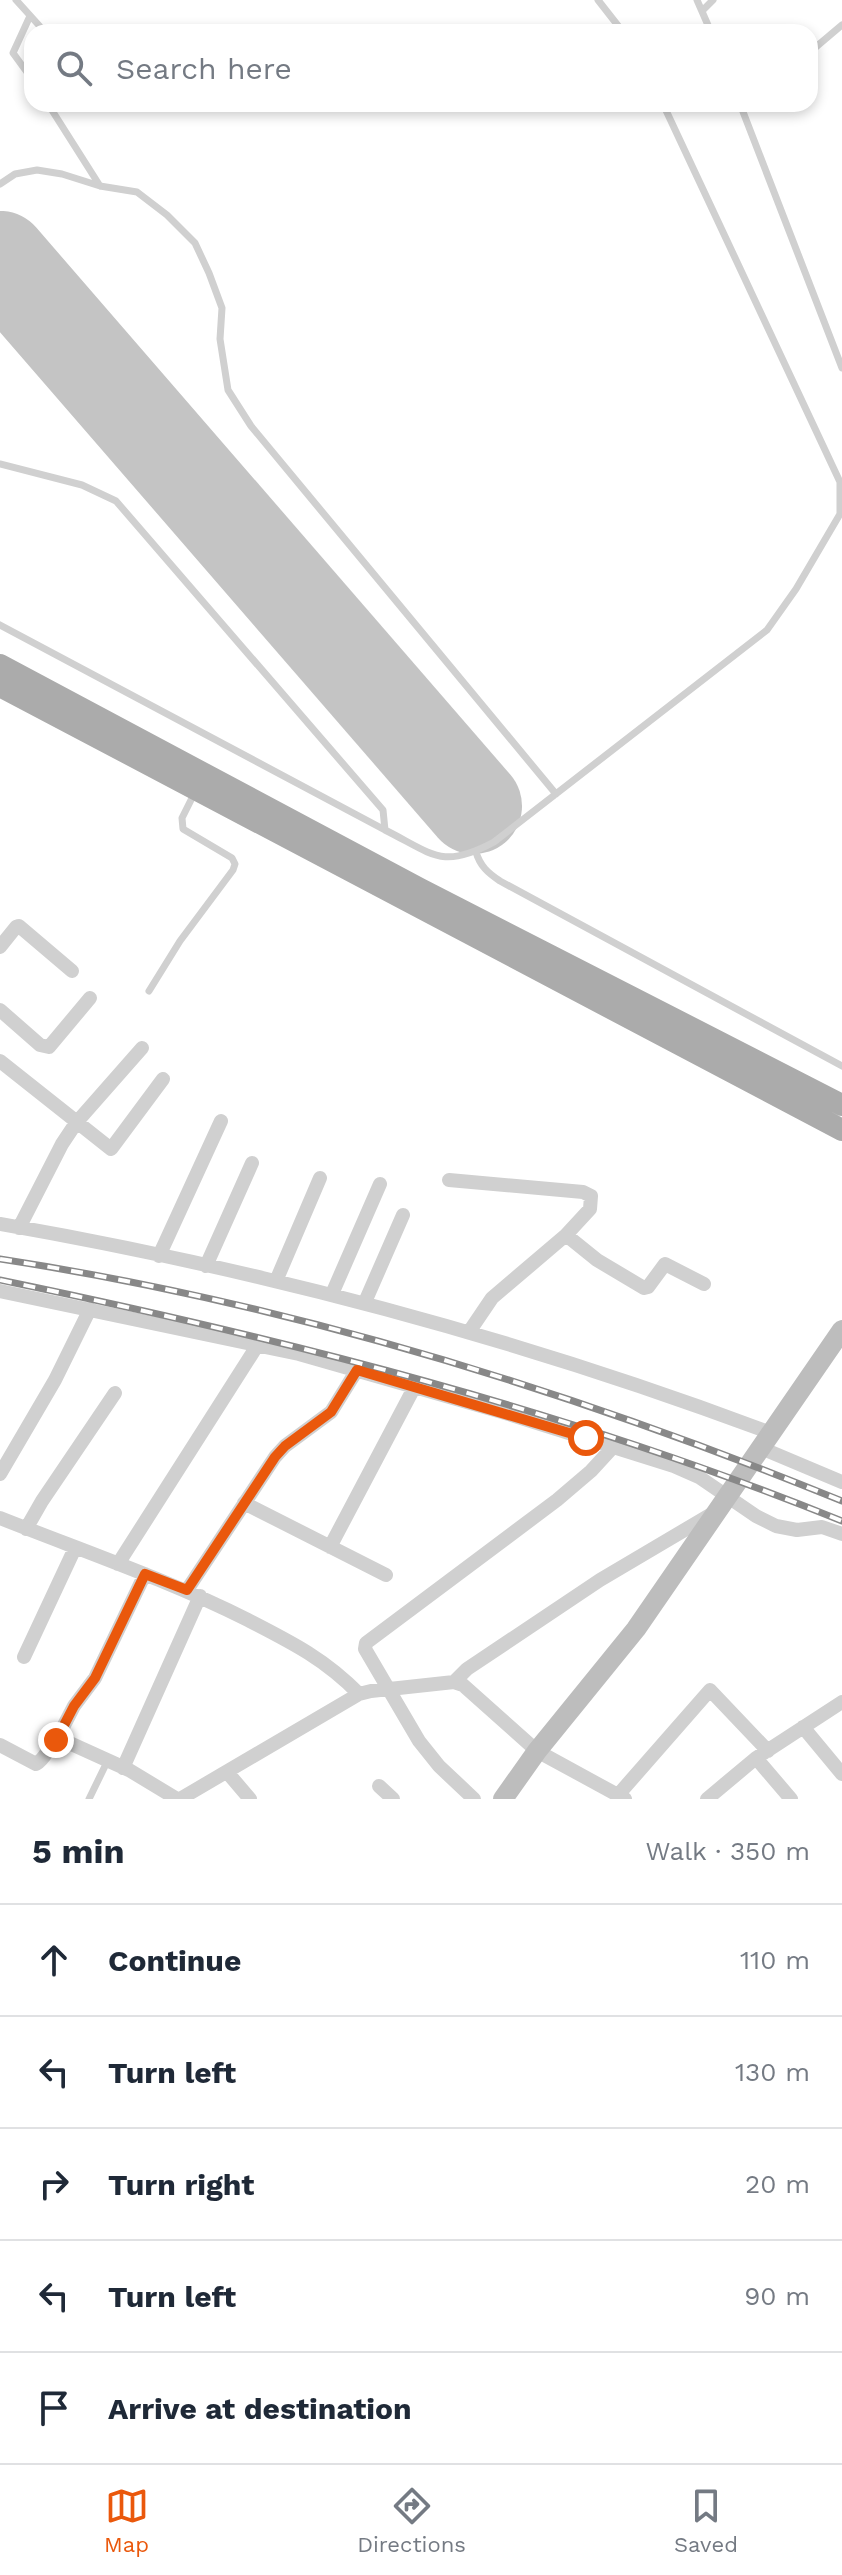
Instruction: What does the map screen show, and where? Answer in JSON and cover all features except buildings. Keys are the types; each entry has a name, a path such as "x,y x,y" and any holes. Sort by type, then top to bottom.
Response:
{"main road":[{"path":"0,665 461,911 842,1105"},
{"path":"0,686 842,1130"}],"street":[{"path":"0,947 19,926 72,971"},
{"path":"0,1010 40,1045 49,1047 90,998"},
{"path":"19,1228 76,1123 142,1048"},
{"path":"0,1061 108,1148 113,1148 163,1079"},
{"path":"159,1256 221,1121"},
{"path":"206,1266 252,1163"},
{"path":"276,1281 320,1178"},
{"path":"449,1180 588,1193 593,1200 590,1209 566,1235 492,1298 469,1332"},
{"path":"332,1294 380,1184"},
{"path":"365,1302 403,1215"},
{"path":"0,1224 276,1281 365,1302 469,1332 707,1409 842,1482"},
{"path":"566,1235 597,1260 644,1288 665,1264 704,1284"},
{"path":"0,1291 257,1346 415,1386 674,1466 699,1477 724,1502 776,1526 797,1530 822,1527 842,1534"},
{"path":"0,1474 55,1380 90,1309"},
{"path":"503,1799 537,1751 636,1629 842,1330"},
{"path":"118,1564 257,1346"},
{"path":"123,1768 194,1593 244,1503 285,1446 331,1412 357,1370"},
{"path":"330,1547 415,1386"},
{"path":"26,1529 115,1393"},
{"path":"474,1799 431,1756 387,1689 365,1649 366,1643 557,1500 606,1457 613,1447"},
{"path":"454,1682 467,1669 600,1580 724,1502"},
{"path":"244,1503 386,1575"},
{"path":"0,1518 194,1593 308,1651 337,1672 359,1694"},
{"path":"24,1657 75,1548"},
{"path":"61,1737 68,1717 95,1678 145,1574"},
{"path":"61,1737 178,1799 359,1694 454,1682 463,1685 537,1751 622,1797 710,1690 762,1754 791,1799"},
{"path":"707,1799 762,1754 842,1702"},
{"path":"803,1727 842,1774"},
{"path":"0,1745 36,1764 42,1760 51,1743 61,1737"},
{"path":"227,1772 250,1799"},
{"path":"379,1786 393,1799"}],"lane":[{"path":"16,0 38,24"},
{"path":"598,0 617,24"},
{"path":"697,0 708,24"},
{"path":"702,11 713,0"},
{"path":"26,24 30,16"},
{"path":"818,45 842,25"},
{"path":"24,29 13,53 24,68"},
{"path":"53,112 100,186"},
{"path":"0,625 437,856 469,856 494,842 767,630 796,589 840,514 840,482 667,112"},
{"path":"746,112 842,368"},
{"path":"0,184 15,174 37,170 137,192 167,215 195,243 222,308 220,339 228,390 251,426 556,794"},
{"path":"0,464 82,485 116,501 383,810 385,830"},
{"path":"831,529 842,535"},
{"path":"149,991 235,864 232,858 183,829 182,818 196,789"},
{"path":"476,852 488,873 500,881 842,1066"},
{"path":"89,1799 108,1761"}],"taxiway":[{"path":"0,292 16,278"}],"runway":[{"path":"0,259 474,806"}],"railway":[{"path":"0,1259 216,1300 428,1355 637,1423 842,1501"},
{"path":"0,1280 214,1327 427,1381 636,1445 842,1521"}],"route":[{"path":"56,1740 61,1737 60,1733 74,1706 95,1678 145,1574 187,1590 275,1457 331,1412 357,1370 586,1438"}]}
